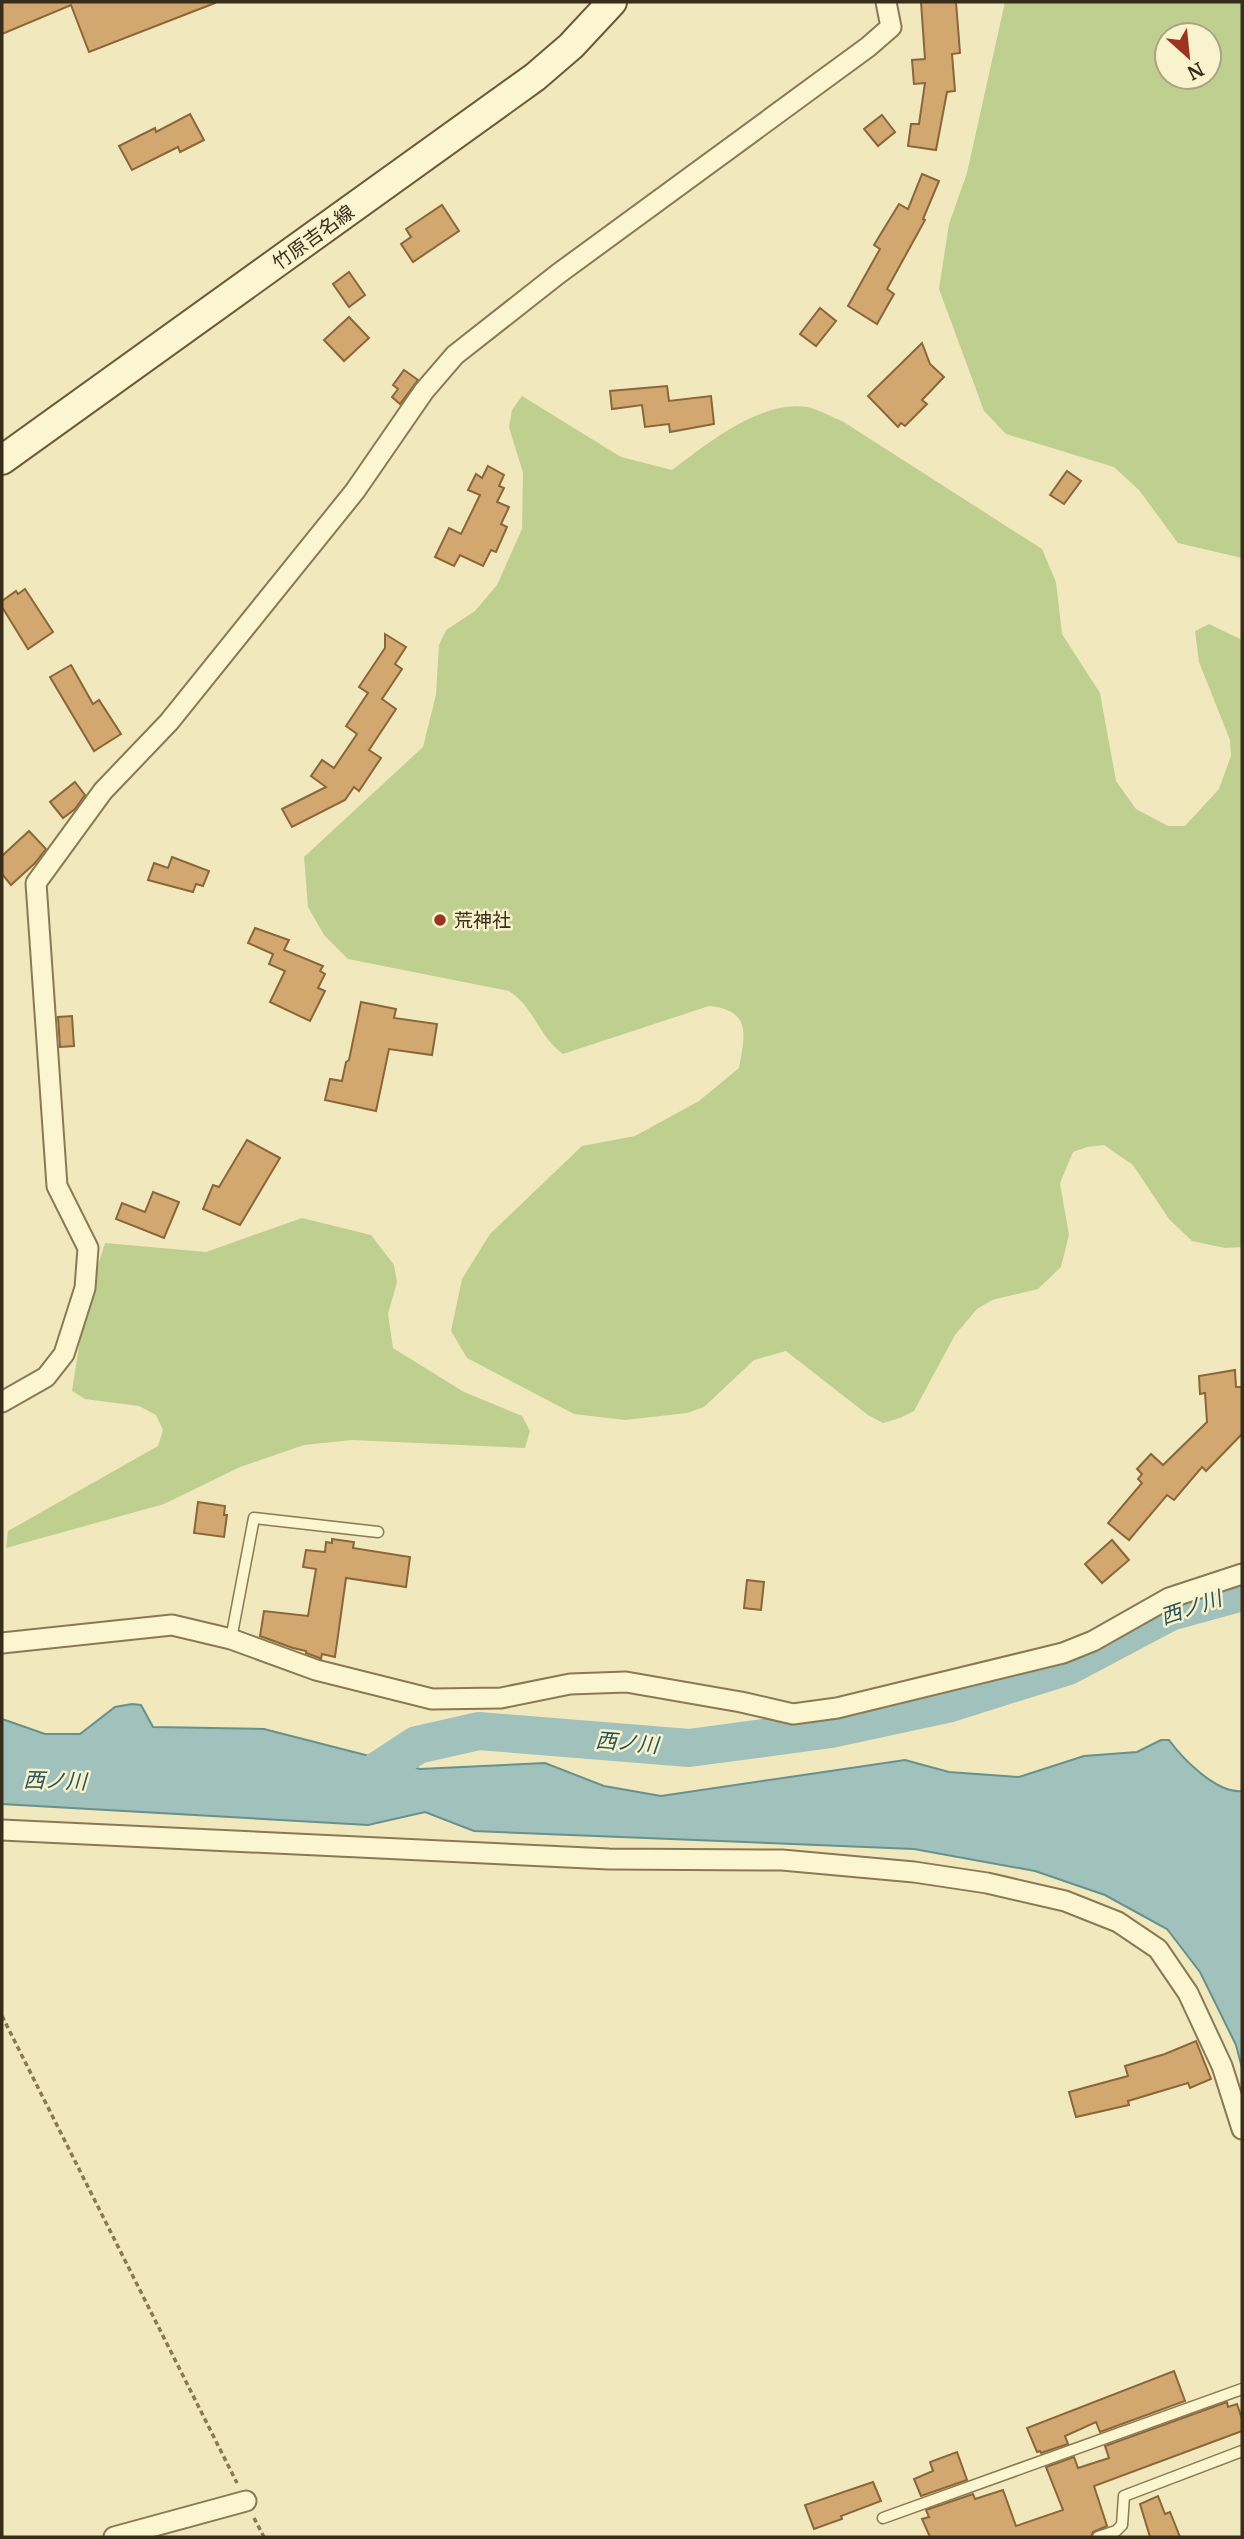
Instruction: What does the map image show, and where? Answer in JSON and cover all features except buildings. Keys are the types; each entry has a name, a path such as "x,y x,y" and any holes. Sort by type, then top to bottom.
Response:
{"main road":[{"name":"竹原吉名線","path":"2,460 535,77 571,46 612,2"}],"street":[{"path":"2,1402 46,1377 64,1354 85,1288 88,1248 57,1186 36,883 103,791 169,722 355,491 424,391 454,355 558,274 869,47 891,27 886,2"},
{"path":"2,1643 172,1625 231,1639 316,1670 432,1699 501,1698 570,1684 626,1682 793,1714 837,1708 1063,1653 1093,1641 1169,1598 1242,1574"},
{"path":"2,1830 608,1859 782,1860 914,1871 987,1883 1065,1901 1118,1922 1158,1949 1188,1993 1205,2029 1222,2066 1242,2129"},
{"path":"114,2537 246,2501"}],"lane":[{"path":"231,1639 254,1518 378,1532"},
{"path":"883,2518 1242,2389"},
{"path":"1098,2537 1116,2531 1122,2525 1124,2496 1242,2451"}],"path":[{"path":"2,2016 246,2501"}],"green space":[{"path":"1005,2 1242,2 1242,558 1178,543 1139,490 1114,467 1006,434 984,411 939,289 949,224 967,173"},
{"path":"522,396 621,457 672,470 718,437 753,417 789,407 811,408 842,421 1042,549 1056,582 1062,634 1100,693 1116,781 1136,809 1168,826 1185,826 1219,789 1231,756 1230,740 1199,662 1195,631 1209,624 1242,640 1242,1247 1225,1248 1192,1241 1169,1219 1133,1165 1104,1145 1073,1152 1060,1183 1069,1235 1061,1267 1038,1289 992,1300 977,1309 955,1335 914,1411 883,1423 868,1415 786,1351 754,1360 704,1407 687,1413 625,1420 574,1414 467,1358 451,1331 462,1279 490,1234 582,1146 635,1136 699,1101 739,1068 743,1045 739,1019 723,1008 709,1006 563,1054 548,1039 525,1005 509,991 348,959 324,935 308,907 304,857 423,747 436,695 439,645 446,630 475,611 497,585 522,529 523,473 509,427 512,410"},
{"path":"302,1218 371,1235 394,1265 397,1282 388,1314 393,1348 464,1392 522,1416 530,1431 525,1448 352,1440 304,1445 240,1467 164,1504 6,1548 8,1531 158,1446 163,1430 156,1415 139,1406 85,1399 72,1391 85,1307 105,1243 206,1252"}],"water":[{"path":"141,1705 153,1727 264,1729 420,1769 545,1763 604,1786 661,1796 905,1760 949,1772 1019,1777 1084,1756 1137,1752 1161,1740 1169,1740 1201,1774 1222,1787 1242,1791 1242,2068 1236,2045 1200,1972 1167,1929 1105,1895 1035,1871 914,1849 474,1831 425,1812 368,1825 2,1804 2,1719 45,1734 80,1734 115,1707"}],"waterway":[{"name":"西ノ川","path":"347,1791 417,1745 479,1731 689,1748 831,1729 947,1704 1068,1666 1170,1612 1242,1592"}],"place":[{"name":"荒神社","path":"440,920"}]}
